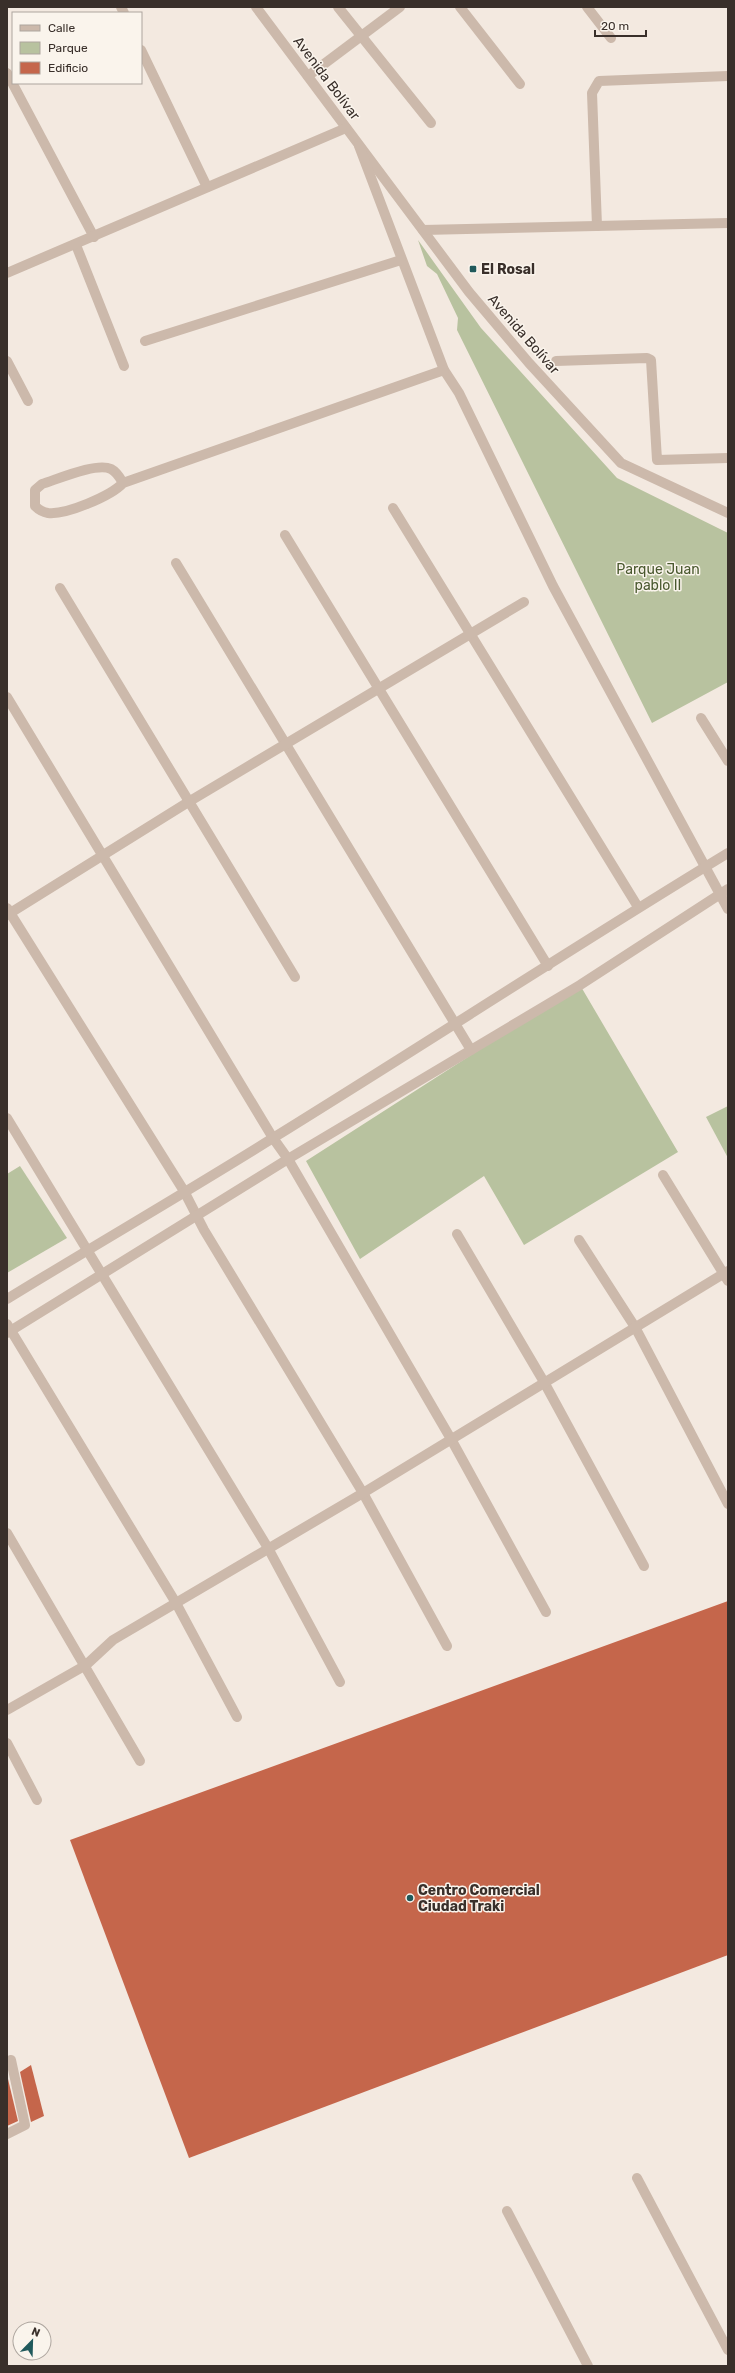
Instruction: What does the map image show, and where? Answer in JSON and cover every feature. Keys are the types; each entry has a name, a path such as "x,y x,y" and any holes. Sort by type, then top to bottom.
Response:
{"street":[{"name":"Avenida Bolívar","path":"256,7 469,292 529,363 621,463 728,513"},
{"path":"338,7 431,123"},
{"path":"308,76 400,7"},
{"path":"460,7 520,84"},
{"path":"587,7 611,38"},
{"path":"142,52 206,187"},
{"path":"7,73 12,82"},
{"path":"597,226 592,93 599,81 728,76"},
{"path":"13,84 94,237"},
{"path":"7,273 76,245 206,187 346,128"},
{"path":"360,146 401,260 444,370 459,392 553,586 705,867 724,892 728,909"},
{"path":"423,230 728,223"},
{"path":"76,245 124,366"},
{"path":"145,341 401,260"},
{"path":"556,361 647,358 651,360 656,460 728,458"},
{"path":"7,361 28,401"},
{"path":"123,483 117,473 112,469 98,467 42,484 35,490 35,506 41,511 50,513 92,502 110,494 123,483 444,370"},
{"path":"393,508 638,907"},
{"path":"286,535 548,966"},
{"path":"176,563 471,1050"},
{"path":"60,588 295,977"},
{"path":"447,1646 363,1493 196,1215 184,1191 8,912 104,857 190,801 524,602"},
{"path":"7,698 273,1138 288,1159 451,1439 546,1612"},
{"path":"701,718 728,761"},
{"path":"7,1299 273,1138 548,966 638,907 728,853"},
{"path":"238,1717 176,1603 8,1329 101,1275 288,1159 580,985 724,892"},
{"path":"7,1118 86,1251 268,1548 340,1682"},
{"path":"7,1710 86,1665 113,1640 363,1493 634,1327 727,1275 663,1175"},
{"path":"456,1234 544,1382 644,1566"},
{"path":"579,1240 634,1327 728,1504"},
{"path":"7,1534 86,1665 140,1761"},
{"path":"7,1743 36,1800"},
{"path":"7,2134 26,2125 10,2060"},
{"path":"637,2178 728,2350"},
{"path":"507,2211 588,2366"}],"green space":[{"name":"Parque Juan pablo II","path":"418,240 481,328 617,478 728,533 728,682 652,723 457,330 458,318 437,274 427,266"},
{"path":"580,985 678,1152 524,1245 484,1176 360,1259 306,1161"},
{"path":"728,1106 728,1158 706,1117"},
{"path":"20,1166 67,1238 7,1273 7,1174"}],"building":[{"name":"Centro Comercial Ciudad Traki","path":"728,1601 728,1955 189,2158 70,1840"},
{"path":"31,2065 44,2116 31,2122 20,2072"},
{"path":"8,2079 18,2121 7,2126 7,2080"}],"place":[{"name":"El Rosal","path":"473,269"},
{"name":"Centro Comercial Ciudad Traki","path":"410,1898"}]}
